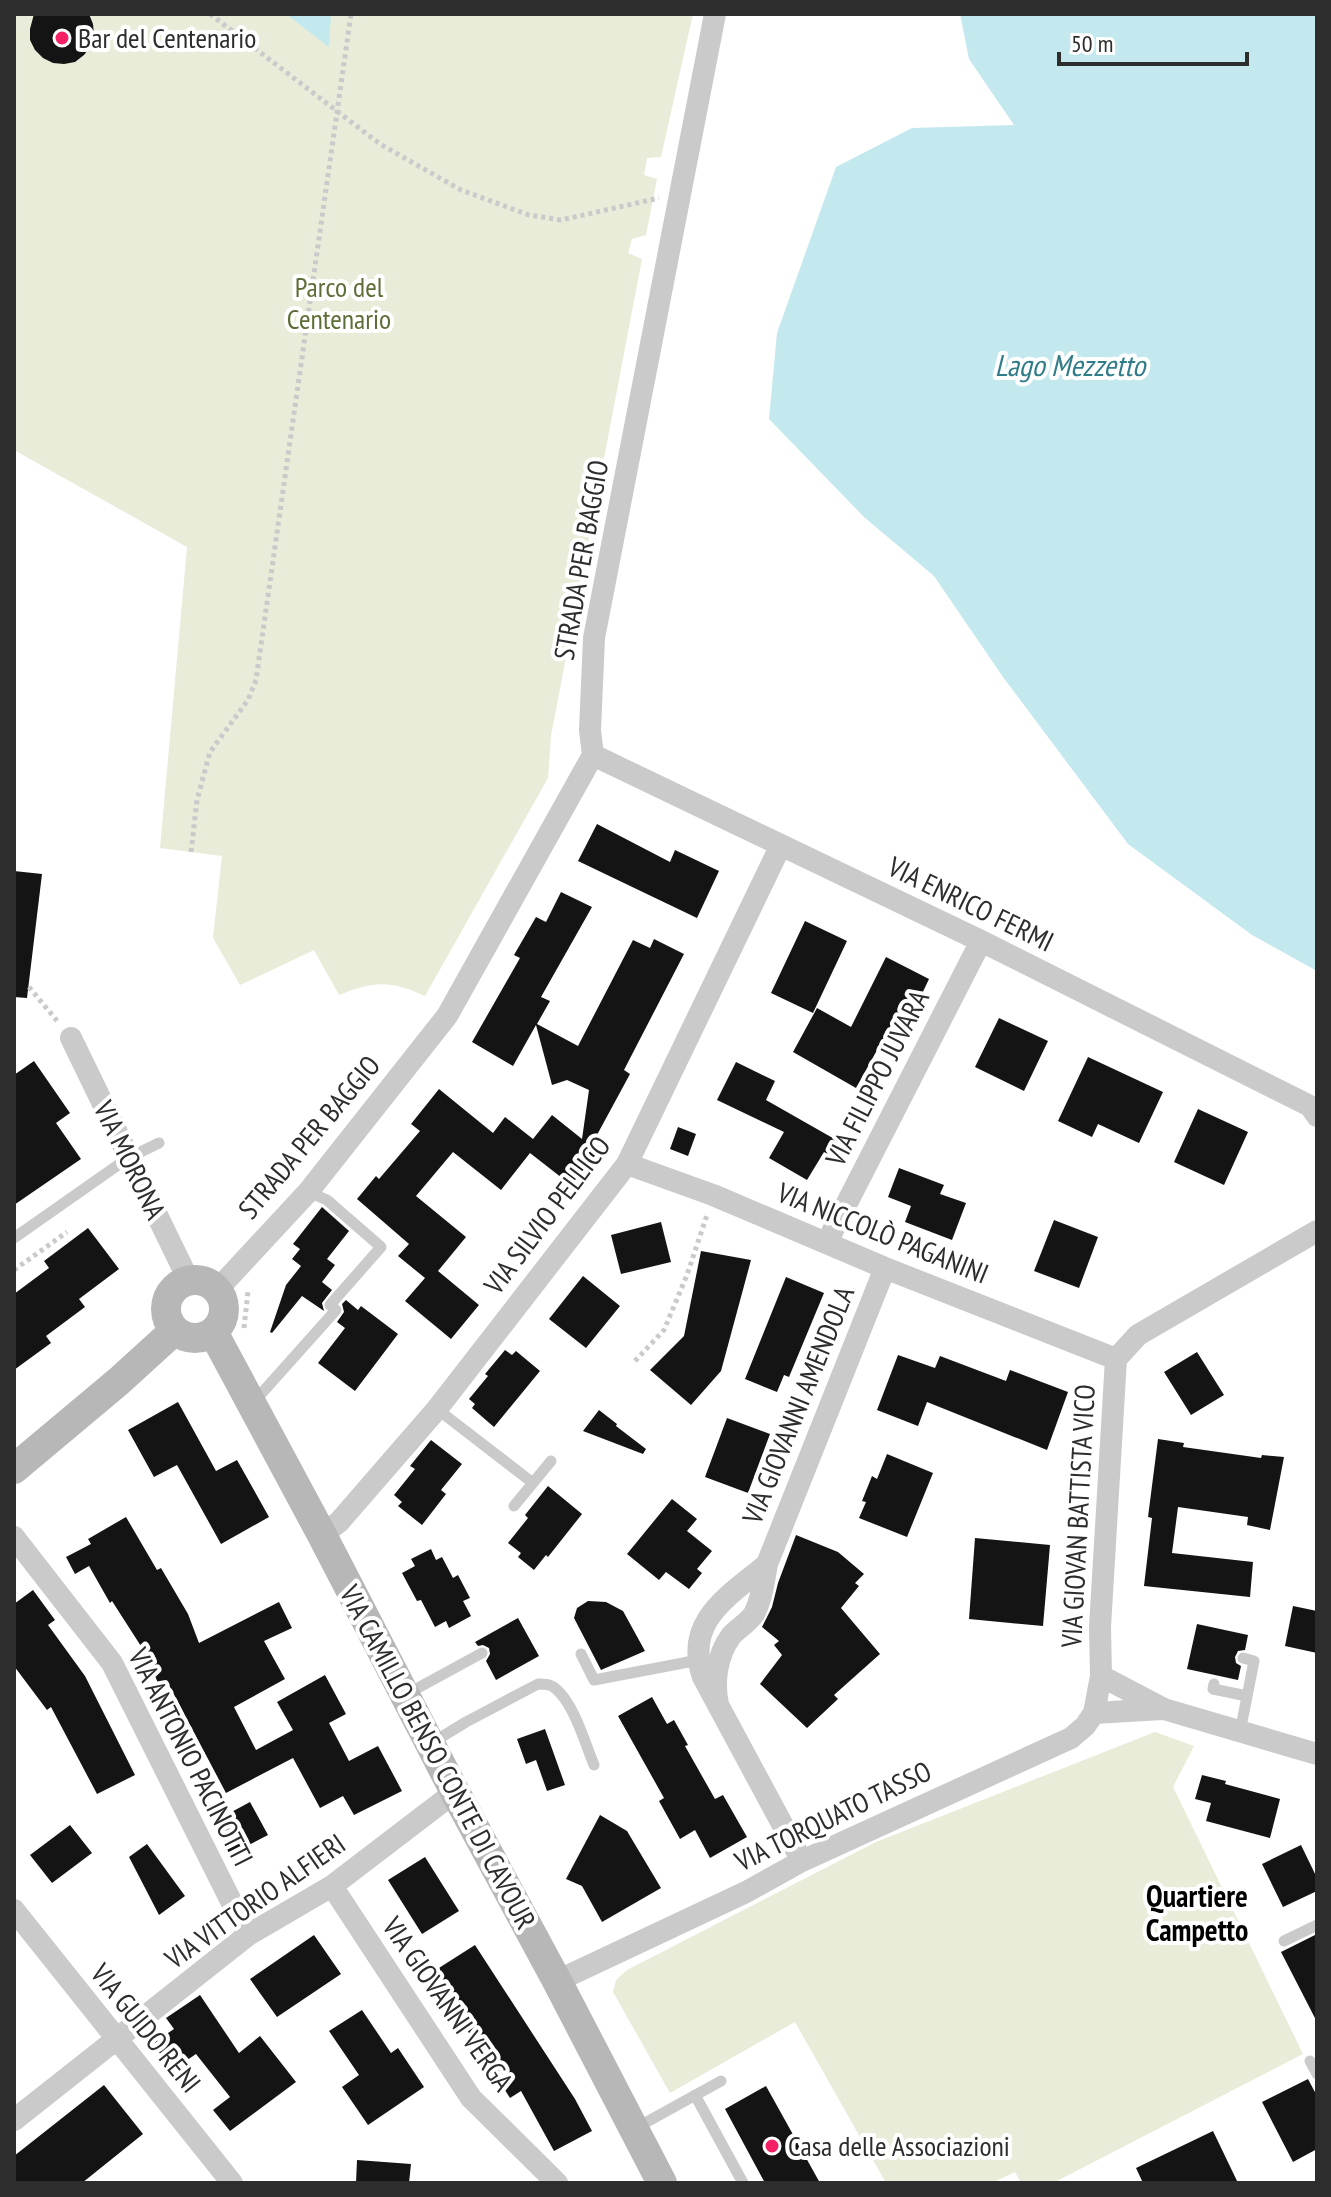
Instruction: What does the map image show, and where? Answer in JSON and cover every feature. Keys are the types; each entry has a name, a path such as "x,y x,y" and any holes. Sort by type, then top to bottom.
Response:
{"main road":[{"path":"203,1286 221,1297 224,1312 213,1332 200,1338 187,1337 175,1330 167,1317 167,1301 176,1288 203,1286"},
{"path":"14,1469 175,1330"},
{"name":"VIA CAMILLO BENSO CONTE DI CAVOUR","path":"213,1332 662,2183"}],"street":[{"name":"STRADA PER BAGGIO","path":"203,1286 308,1192 447,1016 593,755 590,714 594,638 715,14"},
{"name":"VIA ENRICO FERMI","path":"593,755 981,941 1310,1106 1317,1116"},
{"name":"VIA SILVIO PELLICO","path":"322,1535 339,1522 437,1409 627,1164 780,847"},
{"name":"VIA FILIPPO JUVARA","path":"827,1242 981,941"},
{"name":"VIA MORONA","path":"71,1038 128,1158 203,1286"},
{"name":"VIA NICCOLÒ PAGANINI","path":"627,1164 713,1195 885,1268 1116,1359"},
{"name":"VIA GIOVAN BATTISTA VICO","path":"1101,1676 1100,1627 1116,1359 1138,1335 1317,1231"},
{"name":"VIA GIOVANNI AMENDOLA","path":"718,1704 715,1690 722,1653 731,1636 751,1619 756,1609 767,1564 885,1268"},
{"name":"VIA ANTONIO PACINOTTI","path":"14,1537 112,1663 248,1935"},
{"name":"VIA GIOVANNI AMENDOLA","path":"699,1660 704,1623 712,1611 767,1564"},
{"path":"699,1660 703,1677 802,1861"},
{"path":"1164,1709 1094,1713 1101,1676 1164,1709 1317,1754"},
{"name":"VIA TORQUATO TASSO","path":"557,1981 746,1892 802,1861 1071,1738 1094,1713"},
{"name":"VIA VITTORIO ALFIERI","path":"14,2120 248,1935 332,1886 455,1792"},
{"name":"VIA GIOVANNI VERGA","path":"332,1886 471,2098 557,2183"},
{"name":"VIA GUIDO RENI","path":"14,1910 232,2183"}],"lane":[{"path":"14,1238 128,1158 159,1143"},
{"path":"251,1406 336,1310 330,1305 381,1247 327,1200 308,1192"},
{"path":"437,1409 533,1483"},
{"path":"514,1506 551,1461"},
{"path":"404,1695 482,1653"},
{"path":"581,1654 594,1680 699,1660"},
{"path":"1240,1732 1254,1661 1243,1658"},
{"path":"430,1744 538,1684 549,1685 569,1705 594,1765"},
{"path":"1214,1684 1213,1689 1247,1696"},
{"path":"1284,1941 1317,1925"},
{"path":"1310,2061 1317,2074"},
{"path":"633,2129 721,2081"},
{"path":"695,2095 743,2183"}],"path":[{"path":"210,14 380,144 461,190 529,215 561,220 679,194"},
{"path":"191,852 197,800 210,752 248,700 256,680 351,14"},
{"path":"29,987 71,1038"},
{"path":"635,1361 664,1330 687,1275 713,1195"},
{"path":"14,1270 67,1232"}],"green space":[{"name":"Parco del Centenario","path":"14,14 693,14 661,157 647,158 644,175 657,179 646,235 632,239 628,253 642,259 551,736 548,778 425,996 402,987 382,984 339,995 314,950 240,985 213,938 222,856 160,848 187,547 14,450"},
{"path":"1155,1732 1194,1746 1173,1787 1303,2054 1053,2183 1021,2183 1015,2172 992,2183 886,2183 795,2022 670,2093 613,1992 616,1980 627,1970 876,1842"}],"water":[{"path":"286,14 331,14 329,47"},
{"name":"Lago Mezzetto","path":"960,14 1317,14 1317,971 1252,935 1128,844 1003,677 934,576 864,517 769,419 777,333 836,167 912,128 1014,125 969,59"}],"building":[{"name":"Bar del Centenario","path":"34,14 89,14 94,35 91,46 75,62 53,63 43,58 30,40"},
{"path":"597,824 670,862 675,850 719,871 697,918 578,861"},
{"path":"14,871 42,874 27,998 14,997"},
{"path":"561,892 592,907 541,997 550,1001 537,1024 578,1046 633,940 650,948 654,939 684,954 624,1070 630,1074 591,1146 598,1152 571,1185 530,1153 501,1190 453,1152 416,1196 466,1237 438,1271 479,1305 451,1339 405,1301 425,1278 398,1256 409,1244 357,1199 376,1176 379,1179 420,1131 411,1124 439,1089 493,1133 505,1117 533,1139 552,1115 582,1139 589,1090 567,1080 552,1085 536,1025 513,1066 472,1042 520,958 514,955 536,917 546,922"},
{"path":"805,921 847,941 813,1013 771,993"},
{"path":"886,957 929,979 920,998 914,995 910,1004 906,1001 856,1088 793,1052 817,1008 851,1027"},
{"path":"999,1018 1048,1041 1024,1091 975,1067"},
{"path":"1088,1057 1163,1092 1139,1143 1098,1124 1092,1137 1058,1121"},
{"path":"34,1061 70,1113 56,1123 81,1159 14,1205 14,1075"},
{"path":"736,1062 775,1081 766,1100 838,1141 830,1155 824,1152 807,1180 769,1158 784,1132 717,1100"},
{"path":"1198,1109 1248,1132 1224,1185 1174,1162"},
{"path":"678,1127 696,1134 688,1156 670,1149"},
{"path":"899,1168 944,1185 940,1194 966,1203 952,1240 905,1222 911,1206 888,1197"},
{"path":"322,1207 349,1231 327,1259 335,1265 322,1282 332,1290 322,1303 324,1311 302,1296 272,1333 286,1285 301,1266 292,1259 300,1249 293,1244"},
{"path":"1054,1220 1098,1237 1079,1288 1034,1271"},
{"path":"661,1222 671,1262 621,1274 611,1235"},
{"path":"88,1228 119,1269 79,1299 85,1307 46,1336 51,1343 14,1370 14,1294 49,1268 44,1261"},
{"path":"701,1251 751,1260 721,1371 691,1405 650,1370 684,1336"},
{"path":"583,1276 620,1306 586,1348 549,1319"},
{"path":"786,1277 824,1293 789,1377 784,1375 777,1392 745,1379"},
{"path":"346,1300 358,1310 361,1306 398,1334 355,1391 318,1363 345,1328 337,1322 344,1312 342,1304"},
{"path":"505,1350 512,1355 516,1351 540,1371 494,1427 472,1408 475,1404 469,1399"},
{"path":"1197,1352 1224,1395 1191,1415 1164,1372"},
{"path":"898,1355 935,1368 940,1356 1006,1381 1010,1370 1068,1392 1047,1450 927,1402 918,1426 877,1410"},
{"path":"178,1402 216,1471 237,1460 269,1517 221,1544 177,1465 154,1477 128,1430"},
{"path":"599,1410 646,1449 643,1454 583,1431"},
{"path":"727,1418 770,1434 748,1493 705,1477"},
{"path":"1158,1439 1184,1443 1183,1447 1261,1458 1262,1455 1284,1457 1270,1530 1247,1525 1248,1517 1178,1507 1172,1553 1253,1562 1250,1597 1144,1586 1152,1518 1148,1517"},
{"path":"431,1440 462,1464 441,1490 446,1494 422,1525 398,1506 402,1502 394,1495 415,1469 410,1466"},
{"path":"887,1454 933,1473 907,1537 859,1518 872,1476 877,1479"},
{"path":"548,1486 582,1514 534,1570 518,1557 521,1553 508,1543"},
{"path":"672,1499 697,1519 687,1531 712,1551 697,1569 702,1573 689,1589 666,1572 659,1580 627,1554"},
{"path":"126,1517 157,1570 161,1568 188,1614 199,1643 279,1602 292,1628 264,1641 285,1679 234,1707 256,1750 293,1730 277,1702 325,1675 346,1714 329,1723 349,1761 378,1746 402,1791 354,1815 343,1796 320,1808 293,1758 226,1793 169,1685 160,1688 146,1654 112,1601 110,1603 89,1566 75,1574 66,1557 91,1544 88,1539"},
{"path":"796,1535 838,1552 864,1574 855,1583 859,1586 841,1608 880,1654 834,1695 838,1699 807,1728 760,1684 782,1655 774,1645 779,1641 762,1627 772,1607"},
{"path":"975,1538 1050,1545 1043,1626 969,1619"},
{"path":"431,1549 436,1560 442,1557 453,1578 458,1575 470,1598 463,1601 471,1616 449,1628 446,1621 435,1627 402,1573 415,1566 411,1559"},
{"path":"33,1590 55,1620 48,1625 85,1676 135,1775 97,1794 51,1707 47,1710 14,1666 14,1604"},
{"path":"588,1601 606,1602 623,1611 645,1651 601,1670 574,1618 577,1608"},
{"path":"1293,1606 1317,1611 1317,1653 1285,1646"},
{"path":"518,1618 539,1656 496,1680 486,1661 489,1648 478,1646 475,1642"},
{"path":"1197,1624 1248,1635 1245,1650 1238,1651 1235,1657 1236,1663 1241,1666 1238,1680 1187,1669"},
{"path":"652,1697 667,1724 674,1720 715,1799 723,1795 747,1837 710,1858 695,1830 680,1839 659,1801 664,1798 618,1716"},
{"path":"545,1729 565,1785 547,1791 536,1760 526,1764 517,1739"},
{"path":"1202,1775 1280,1799 1270,1838 1206,1821 1211,1803 1195,1799"},
{"path":"250,1802 268,1835 230,1855 213,1822"},
{"path":"600,1815 627,1831 661,1888 602,1922 582,1886 566,1879"},
{"path":"70,1825 92,1853 52,1883 30,1855"},
{"path":"147,1844 185,1896 159,1915 129,1857"},
{"path":"1301,1845 1317,1878 1317,1891 1283,1907 1262,1864"},
{"path":"425,1857 459,1911 422,1934 388,1880"},
{"path":"1317,1934 1317,2022 1281,1952"},
{"path":"314,1935 341,1974 277,2017 250,1979"},
{"path":"475,1945 575,2099 592,2131 554,2151 521,2091 510,2098 431,1973"},
{"path":"200,1995 239,2053 260,2036 296,2082 230,2131 213,2110 230,2097 196,2054 171,2071 153,2043 174,2029 166,2018"},
{"path":"362,2010 391,2053 398,2048 424,2087 368,2125 342,2087 359,2075 329,2031"},
{"path":"1308,2079 1317,2096 1317,2149 1293,2162 1262,2102"},
{"path":"104,2085 143,2134 82,2183 14,2183 14,2156"},
{"name":"Casa delle Associazioni","path":"766,2086 820,2183 765,2183 725,2109"},
{"path":"1213,2131 1238,2183 1143,2183 1136,2168"},
{"path":"357,2160 411,2164 409,2183 356,2183"}],"place":[{"name":"Bar del Centenario","path":"62,38"},
{"name":"Casa delle Associazioni","path":"772,2146"}],"district":[{"name":"Quartiere Campetto","path":"1197,1914"}]}
